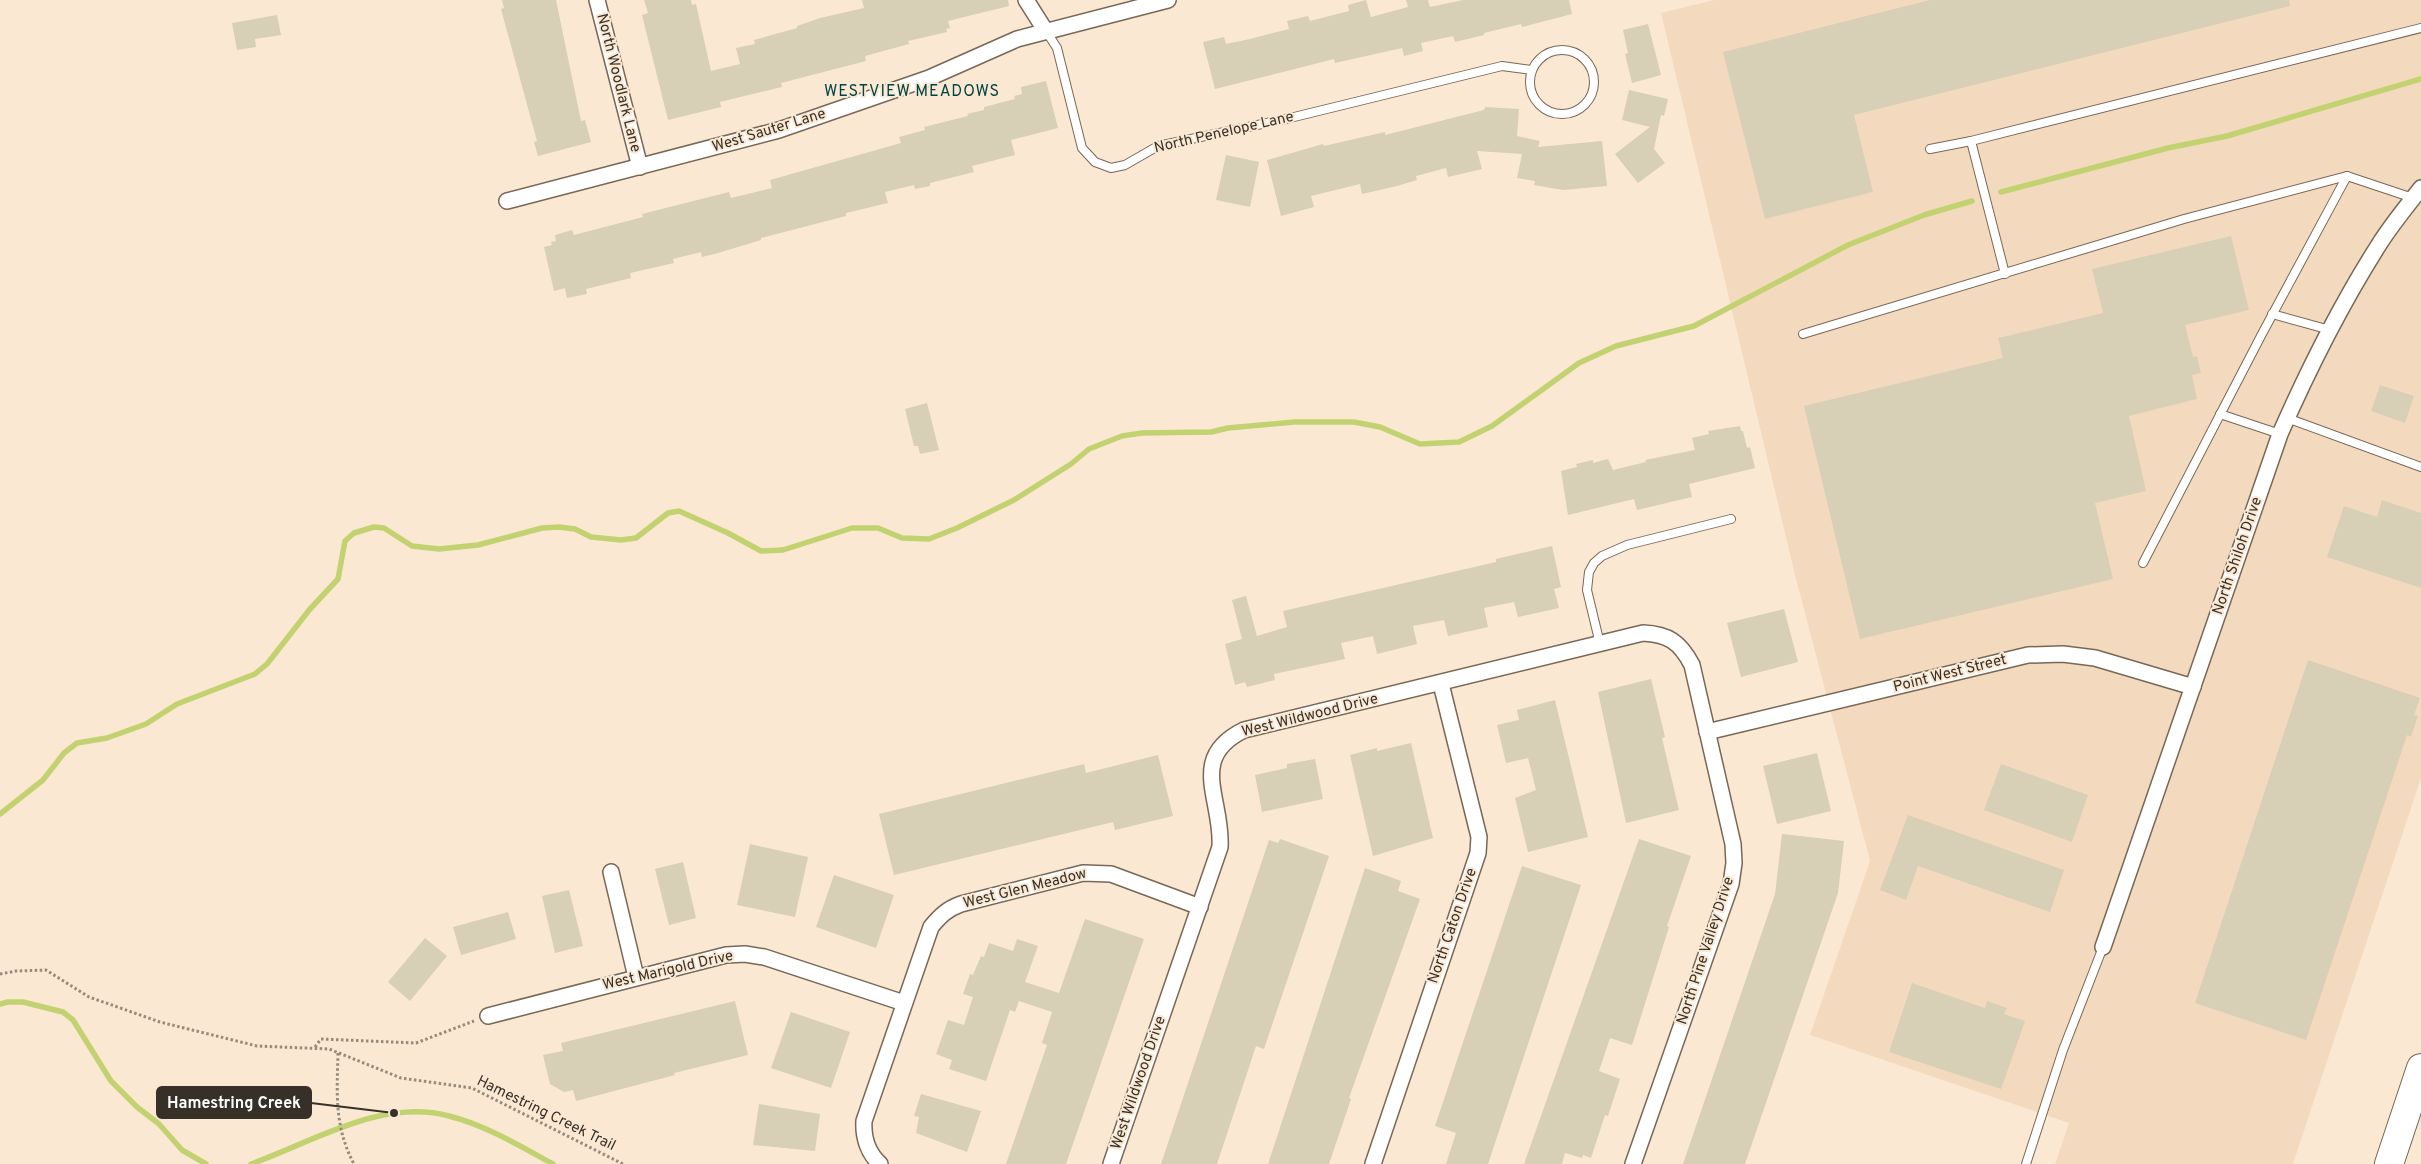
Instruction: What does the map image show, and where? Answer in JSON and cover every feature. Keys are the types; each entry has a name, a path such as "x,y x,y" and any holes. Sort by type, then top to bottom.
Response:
{"highway":[{"path":"2389,1164 2421,1068"}],"street":[{"name":"North Woodlark Lane","path":"597,0 640,167"},
{"name":"North Penelope Lane","path":"1026,0 1045,30"},
{"name":"West Sauter Lane","path":"508,201 779,130 929,78 1017,39 1045,30 1168,0"},
{"name":"North Shiloh Drive","path":"2103,947 2280,434 2330,330 2381,242 2417,193"},
{"name":"West Wildwood Drive","path":"1111,1164 1220,847 1221,830 1211,779 1212,761 1219,747 1230,737 1244,730 1441,684 1643,633 1659,634 1673,640 1685,652 1692,665 1707,732"},
{"name":"Point West Street","path":"1707,732 2028,655 2063,654 2095,658 2193,687"},
{"name":"North Caton Drive","path":"1373,1164 1478,853 1479,837 1441,684"},
{"name":"North Pine Valley Drive","path":"1633,1164 1731,884 1734,863 1733,844 1707,732"},
{"path":"611,872 636,977"},
{"name":"West Glen Meadow","path":"880,1164 866,1143 863,1131 866,1111 931,927 944,912 960,904 1083,873 1098,872 1111,874 1200,907"},
{"name":"West Marigold Drive","path":"488,1016 726,955 745,954 764,957 904,1003"}],"lane":[{"path":"1930,148 1971,141 2421,28"},
{"name":"North Penelope Lane","path":"1045,30 1057,48 1082,148 1095,162 1111,168 1125,165 1158,146 1290,118 1502,66 1532,70"},
{"path":"1565,50 1574,52 1590,65 1593,75 1592,94 1579,110 1559,114 1550,112 1535,99 1530,80 1532,70 1545,55 1565,50"},
{"path":"1971,141 2005,274"},
{"path":"2143,564 2272,314 2348,176"},
{"path":"1803,334 2184,219 2348,176 2417,193"},
{"path":"2272,314 2330,330"},
{"path":"2220,414 2280,434"},
{"path":"2287,418 2421,467"},
{"path":"1600,644 1587,590 1589,572 1594,563 1602,556 1627,545 1731,519"},
{"path":"2026,1164 2063,1050 2103,947"}],"path":[{"name":"Hamestring Creek Trail","path":"0,974 16,970 46,970 89,997 160,1022 257,1046 316,1047 338,1052 401,1078 472,1088 623,1164"},
{"path":"316,1047 321,1040 416,1043 488,1016"},
{"path":"338,1052 337,1112 347,1150 354,1164"}],"shaded area":[{"path":"1714,0 2421,0 2421,778 2293,1164 2055,1164 2069,1123 1810,1035 1870,861 1795,575 1661,13"}],"building":[{"path":"502,0 556,0 581,121 585,120 591,142 538,156 534,142 537,141 501,9 504,8"},
{"path":"644,0 691,0 692,5 696,4 711,71 740,64 736,48 755,44 754,40 797,28 797,26 820,18 864,8 862,0 1008,0 1009,6 948,21 950,28 946,29 947,32 908,41 909,44 865,56 866,61 781,83 782,87 720,102 721,107 668,120 642,15 648,13"},
{"path":"1366,0 1371,17 1408,7 1406,0 1428,0 1430,7 1463,0 1569,0 1572,14 1522,27 1521,24 1455,42 1453,36 1421,43 1423,51 1404,56 1402,48 1335,63 1334,59 1215,89 1203,42 1224,37 1226,44 1289,29 1287,21 1308,16 1310,21 1349,11 1348,5"},
{"path":"1930,0 2289,0 2290,6 1854,115 1873,192 1765,219 1723,52"},
{"path":"277,15 281,35 255,39 256,47 237,50 232,23"},
{"path":"1648,24 1661,75 1632,83 1625,54 1628,53 1623,30"},
{"path":"1046,81 1058,128 1011,140 1015,155 972,166 974,172 930,183 930,186 915,189 914,185 885,192 888,203 846,213 846,216 761,238 761,240 702,257 701,252 673,259 674,263 630,273 631,278 586,289 587,294 567,298 565,288 554,291 544,247 552,245 551,242 556,241 555,235 572,230 574,235 643,217 642,214 729,192 731,198 772,188 770,180 901,143 899,137 925,130 924,127 968,116 967,114 984,110 984,107 1015,99 1014,96 1022,94 1021,87"},
{"path":"1629,90 1668,99 1664,116 1661,115 1654,149 1665,163 1638,183 1615,154 1650,127 1622,120"},
{"path":"1485,107 1519,109 1517,136 1540,141 1538,147 1602,141 1607,186 1563,190 1534,185 1535,181 1517,178 1522,154 1477,151 1482,169 1448,177 1446,168 1416,176 1417,180 1362,194 1360,184 1311,196 1314,207 1281,216 1267,160 1323,144 1324,146 1385,132 1385,135 1484,110"},
{"path":"1226,155 1259,162 1250,207 1216,200"},
{"path":"2231,236 2249,310 2185,325 2193,357 2197,356 2201,373 2192,375 2197,399 2129,416 2146,491 2095,503 2113,579 1860,639 1804,406 2003,358 1998,338 2103,313 2092,269"},
{"path":"2380,385 2414,396 2405,423 2371,411"},
{"path":"927,403 939,450 920,454 918,446 914,446 905,409"},
{"path":"1740,426 1747,448 1750,447 1755,468 1689,484 1692,497 1637,510 1634,499 1568,515 1561,471 1577,467 1576,464 1593,460 1593,463 1608,459 1613,470 1646,462 1645,460 1695,450 1692,438 1709,434 1708,431"},
{"path":"2382,500 2421,513 2421,588 2327,557 2344,506 2377,517"},
{"path":"1552,546 1561,587 1554,589 1559,608 1518,617 1514,602 1484,608 1488,627 1448,636 1444,620 1413,626 1417,644 1377,654 1373,636 1341,643 1345,659 1274,674 1275,680 1247,687 1245,682 1235,685 1225,644 1242,639 1232,600 1246,596 1257,636 1287,627 1283,611 1496,562 1496,559"},
{"path":"1784,609 1798,662 1741,677 1727,623"},
{"path":"2308,660 2420,698 2414,715 2418,716 2411,737 2407,735 2306,1040 2195,1003"},
{"path":"1651,679 1665,737 1662,738 1679,810 1626,823 1598,692"},
{"path":"1555,700 1588,837 1528,852 1515,798 1536,790 1528,758 1506,763 1497,725 1519,720 1517,710"},
{"path":"1411,743 1433,838 1373,856 1350,755 1377,748 1377,751"},
{"path":"1817,753 1831,811 1777,824 1763,766"},
{"path":"1158,755 1173,816 1115,830 1113,822 894,875 879,814 1084,764 1086,773"},
{"path":"1315,759 1323,799 1262,812 1255,775 1287,768 1287,764"},
{"path":"2001,764 2088,795 2072,842 1984,810"},
{"path":"1908,815 2064,870 2050,912 1918,866 1906,900 1880,890"},
{"path":"1782,834 1844,841 1838,893 1745,1164 1683,1164 1775,894"},
{"path":"1280,839 1329,856 1264,1049 1256,1046 1217,1164 1161,1164 1269,840 1278,843"},
{"path":"1639,839 1691,856 1667,926 1669,927 1632,1045 1610,1038 1599,1071 1620,1079 1608,1116 1605,1115 1591,1158 1583,1155 1582,1158 1565,1153 1562,1164 1524,1164"},
{"path":"750,844 808,857 795,917 737,905"},
{"path":"683,862 696,918 669,925 655,869"},
{"path":"1522,866 1581,885 1488,1164 1446,1164 1456,1133 1435,1126"},
{"path":"1365,868 1401,881 1398,891 1420,899 1349,1098 1351,1099 1329,1164 1268,1164"},
{"path":"834,875 894,895 876,948 816,927"},
{"path":"569,890 583,946 555,953 542,896"},
{"path":"508,912 516,939 461,955 453,927"},
{"path":"1085,919 1144,939 1066,1164 1006,1164 1047,1045 1042,1043 1052,1012 1019,1001 1015,1012 1010,1010 986,1081 949,1069 952,1060 936,1054 948,1020 964,1025 973,997 963,994 970,974 973,975 981,956 984,957 989,943 1013,951 1017,939 1038,946 1025,982 1059,993"},
{"path":"425,938 447,956 410,1001 388,982"},
{"path":"1912,983 1985,1008 1987,1001 2007,1008 2004,1014 2025,1021 2001,1089 1889,1052"},
{"path":"735,1001 748,1055 674,1073 675,1075 576,1101 573,1090 564,1092 550,1084 543,1055 563,1051 561,1043"},
{"path":"791,1012 850,1032 831,1088 771,1068"},
{"path":"921,1094 981,1111 967,1152 916,1133 919,1117 914,1116"},
{"path":"759,1104 820,1114 815,1151 753,1145"}],"waterway":[{"path":"2001,192 2168,148 2227,136 2421,79"},
{"path":"0,814 43,780 64,753 77,743 107,738 146,724 177,704 255,674 267,664 310,609 338,579 345,541 354,533 374,527 384,528 412,546 439,549 478,545 542,528 559,527 575,529 591,537 621,540 636,538 668,513 679,511 728,533 761,551 783,550 852,528 878,528 902,538 929,539 957,528 1014,500 1071,464 1089,449 1122,436 1142,433 1211,432 1228,428 1294,422 1354,422 1380,427 1420,444 1459,442 1492,426 1579,363 1616,346 1694,326 1848,245 1924,215 1972,201"},
{"path":"0,1004 23,1002 63,1012 73,1020 111,1081 137,1107 159,1124 182,1150 206,1164"},
{"path":"251,1164 323,1134 373,1117 398,1113 424,1112 449,1116 476,1125 553,1164"}],"place":[{"name":"Hamestring Creek","path":"394,1113"}],"district":[{"name":"WESTVIEW MEADOWS","path":"912,92"}]}
